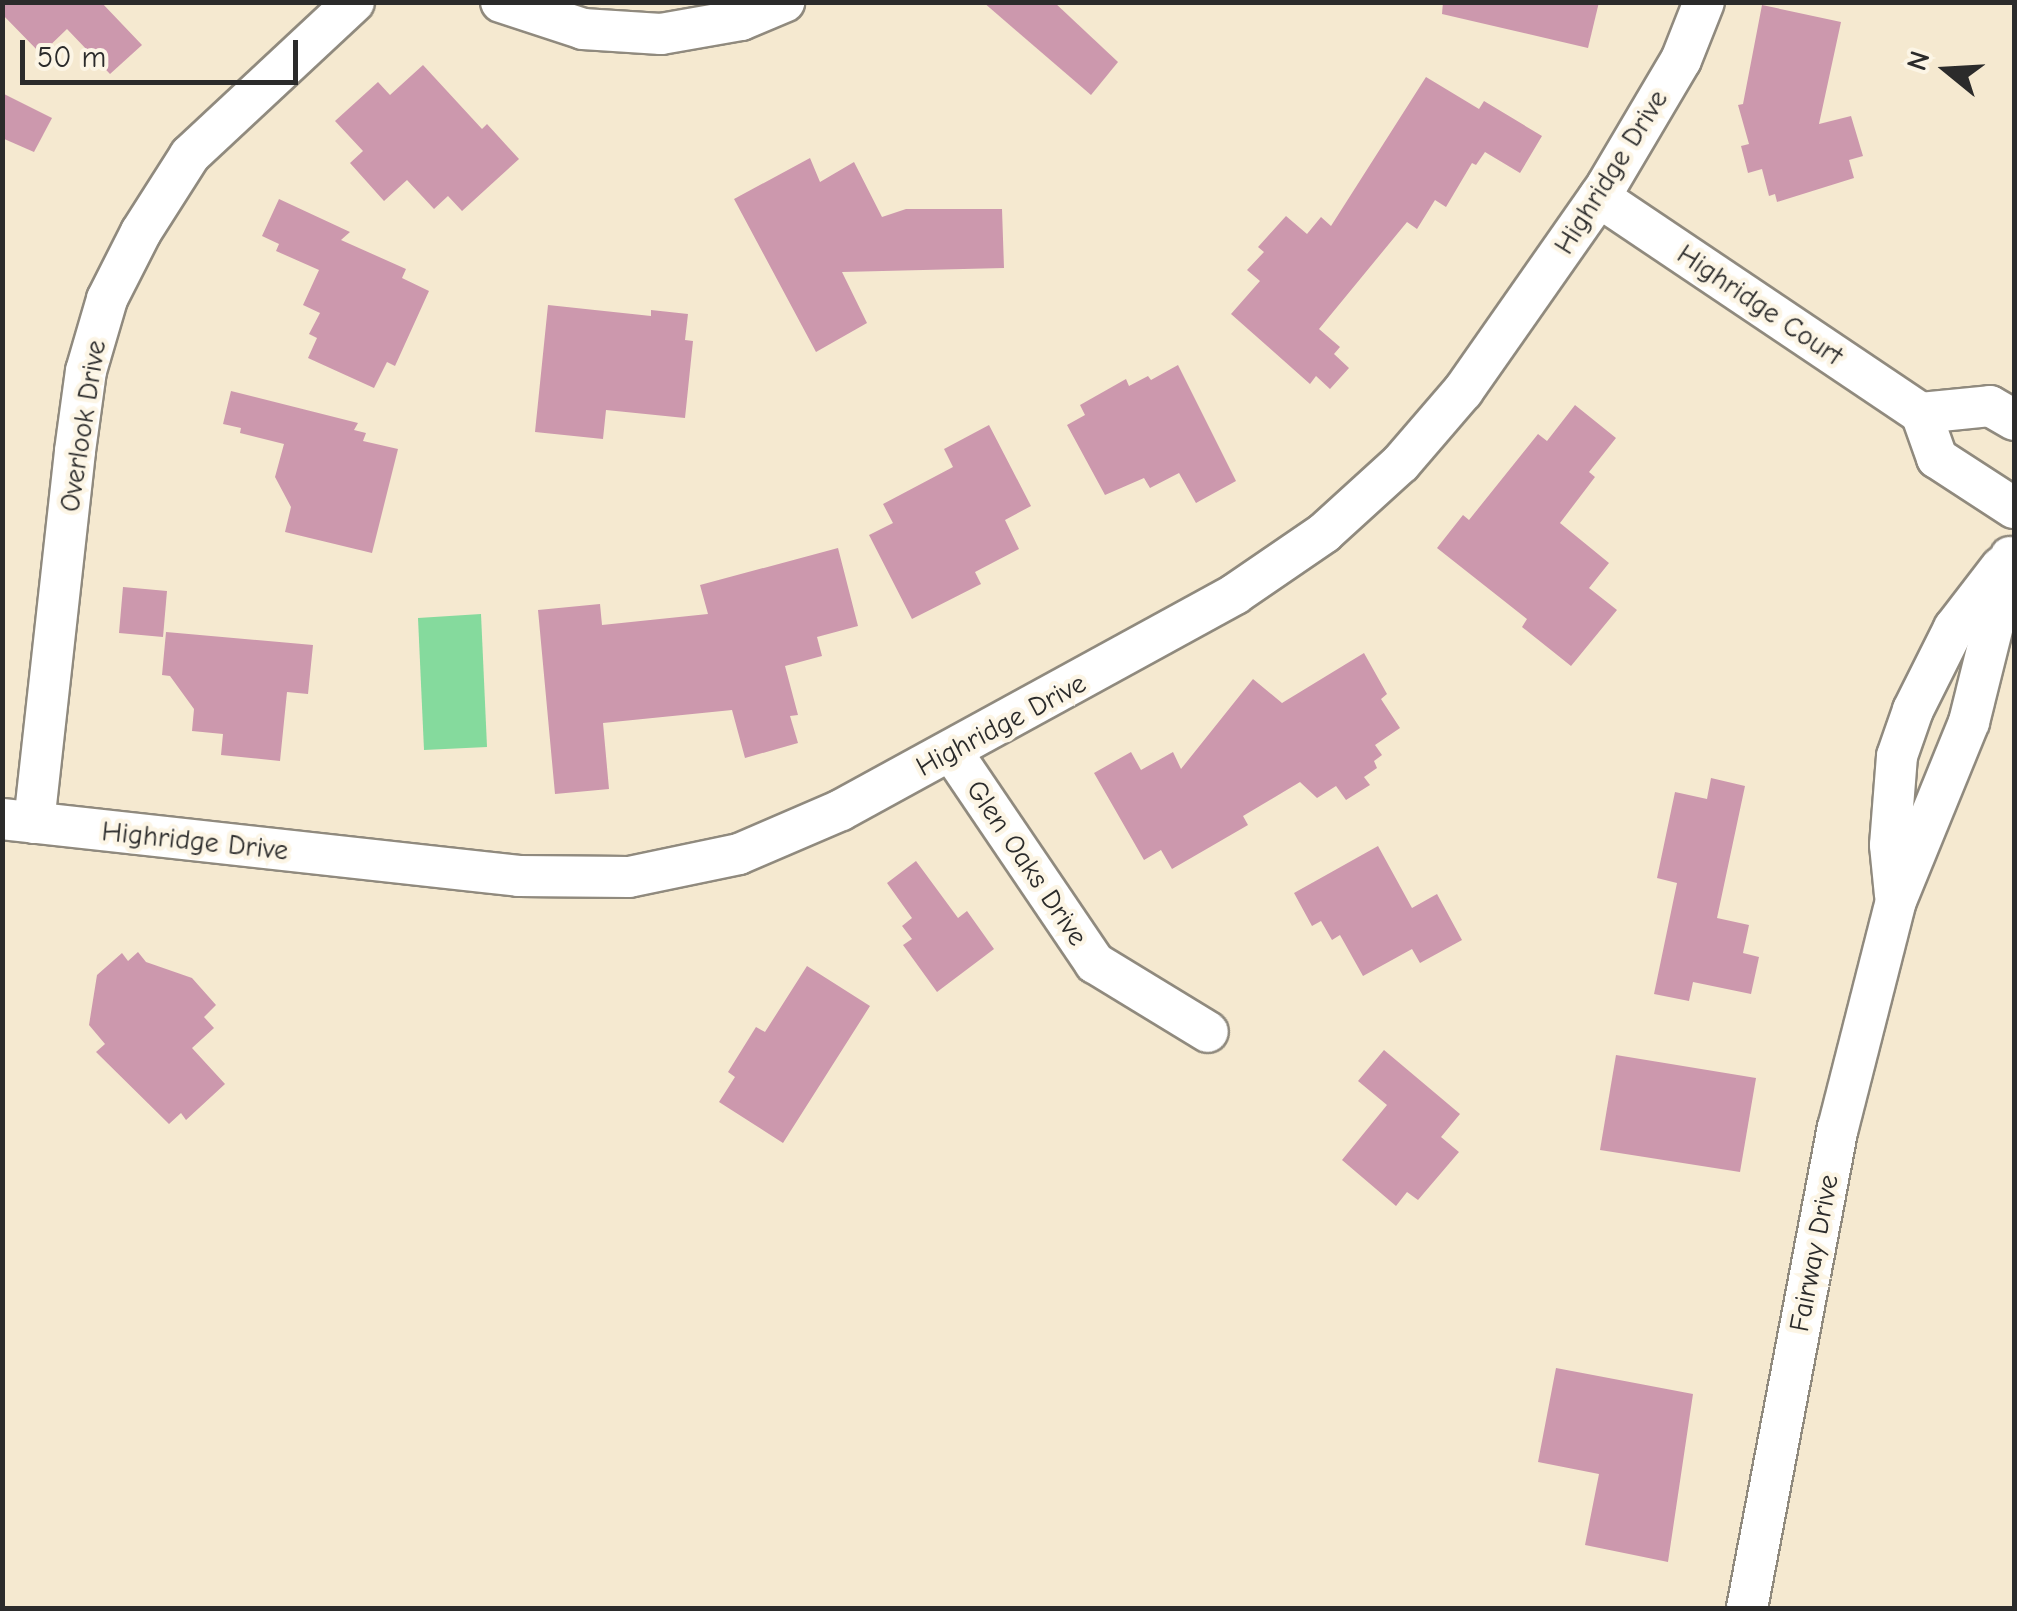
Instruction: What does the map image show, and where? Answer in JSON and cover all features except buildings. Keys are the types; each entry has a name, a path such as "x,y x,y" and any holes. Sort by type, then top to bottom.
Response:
{"street":[{"name":"Overlook Drive","path":"18,821 86,372 108,299 141,232 190,155 354,2"},
{"path":"501,2 583,29 661,34 741,20 784,2"},
{"name":"Highridge Drive","path":"18,821 519,876 629,878 739,854 841,810 1234,594 1324,534 1401,463 1463,391 1599,197 1681,60 1704,2"},
{"name":"Highridge Court","path":"1599,197 1922,413"},
{"path":"2014,420 1990,406 1922,413 1937,458 2014,508"},
{"name":"Fairway Drive","path":"1896,901 1890,844 1897,756 1913,710 1954,628 2012,552"},
{"name":"Fairway Drive","path":"1747,1608 1838,1128 1896,901 1969,722 2012,552"},
{"name":"Glen Oaks Drive","path":"952,752 1094,963 1208,1032"}],"green space":[{"path":"481,614 487,747 424,750 418,618"}]}
